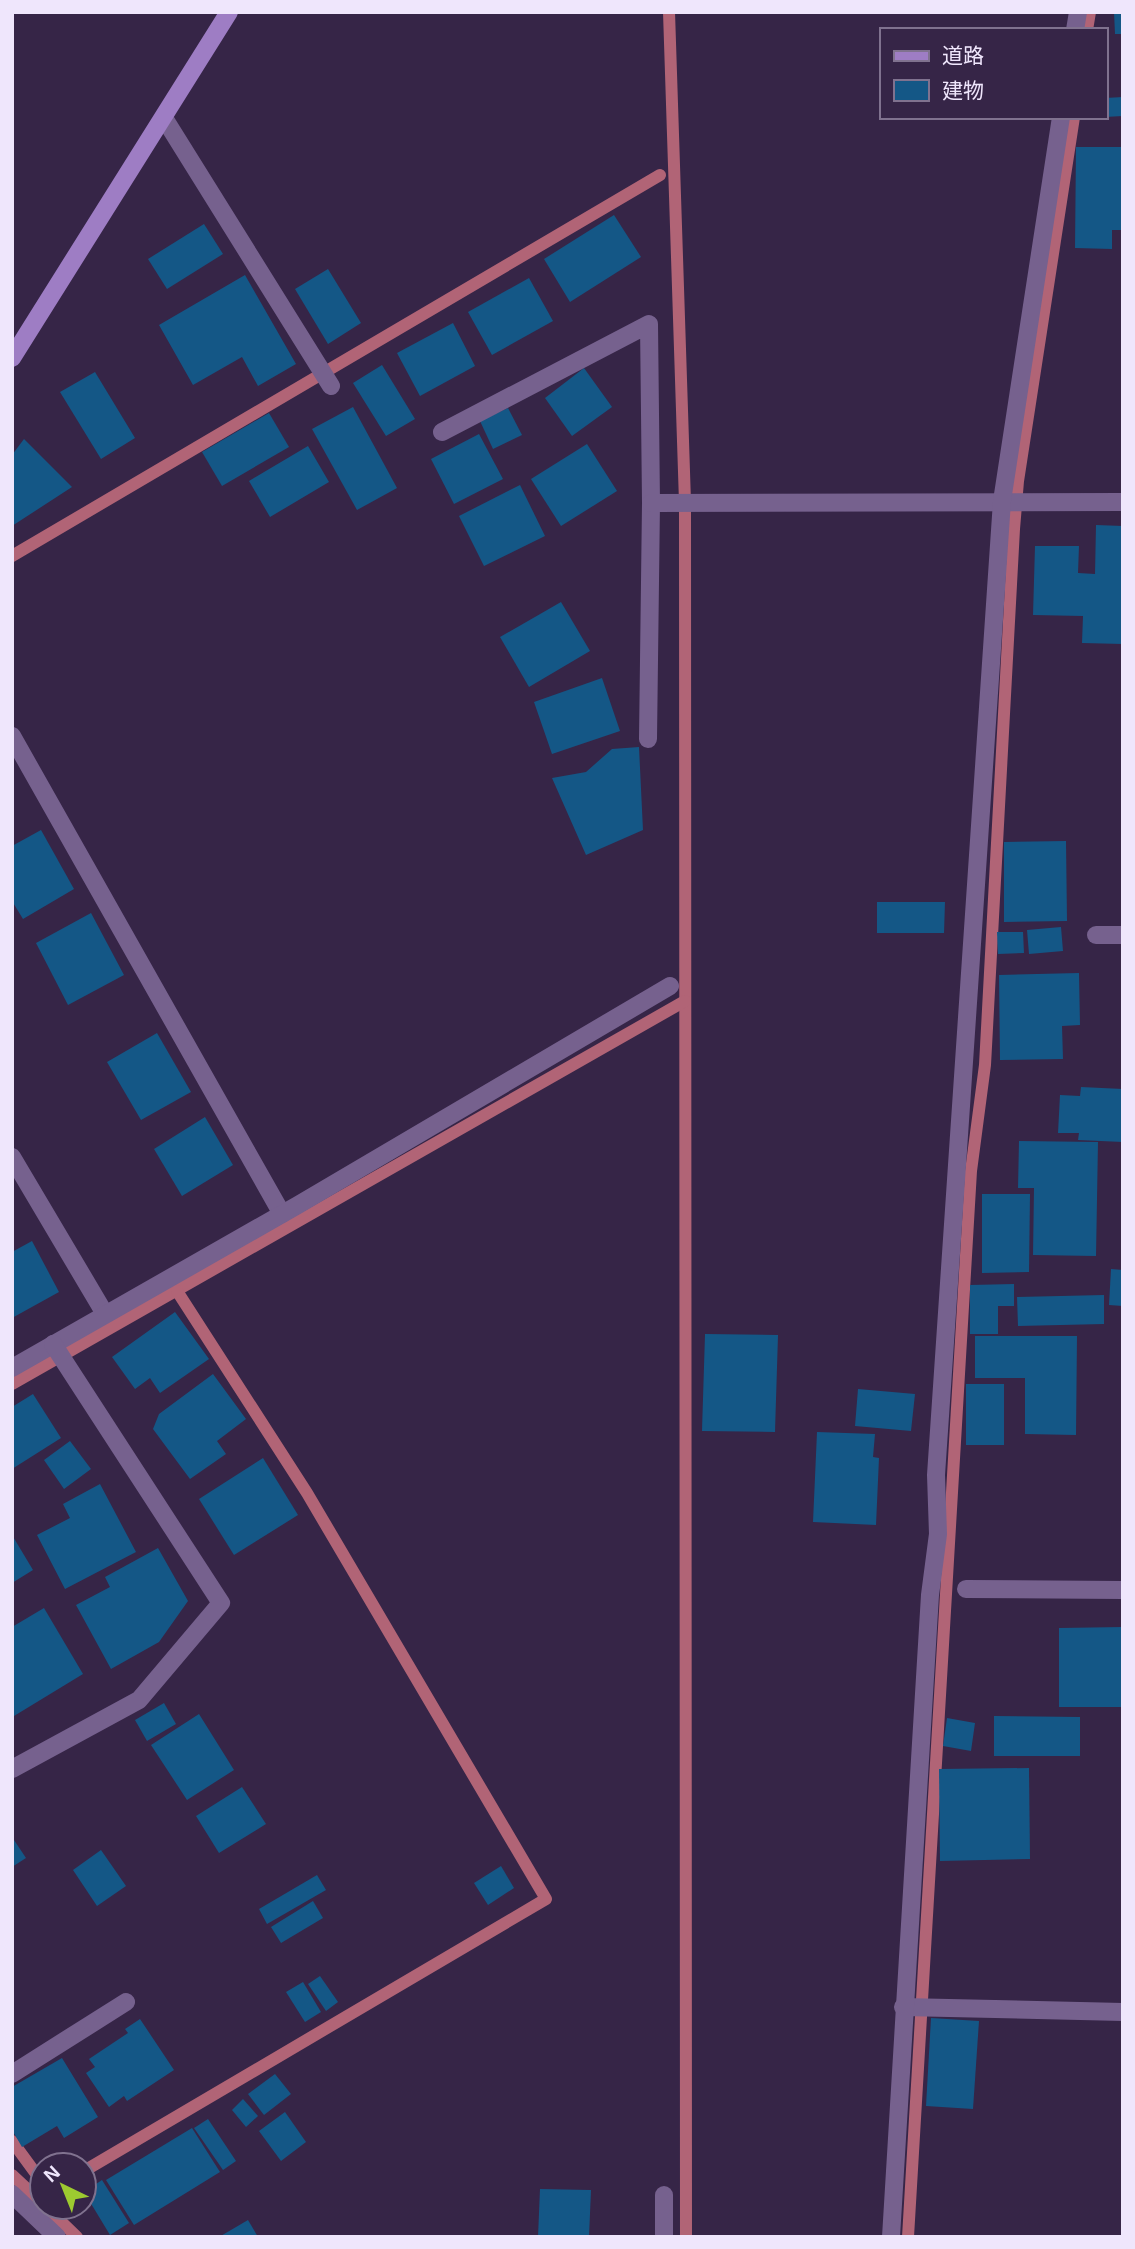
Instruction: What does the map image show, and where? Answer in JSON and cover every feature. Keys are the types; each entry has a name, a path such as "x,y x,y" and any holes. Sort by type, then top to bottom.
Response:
{"street":[{"path":"12,358 229,12"},
{"path":"164,118 331,386"},
{"path":"891,2237 916,2007 929,1609 938,1534 936,1475 1013,501 1062,119"},
{"path":"442,432 649,324 651,503 648,739"},
{"path":"651,503 1123,502"},
{"path":"12,736 282,1214"},
{"path":"1096,935 1123,935"},
{"path":"12,1368 282,1214 670,986"},
{"path":"12,1157 105,1314"},
{"path":"12,1769 139,1700 221,1603 53,1344"},
{"path":"966,1589 1123,1590"},
{"path":"12,2074 127,2002"},
{"path":"916,2007 1123,2012"},
{"path":"12,2194 57,2237"},
{"path":"664,2195 664,2237"}],"building":[{"path":"1114,12 1123,12 1123,34 1115,34"},
{"path":"1123,97 1123,116 1107,117 1107,98"},
{"path":"1076,147 1123,147 1123,230 1112,230 1112,249 1075,248"},
{"path":"614,215 641,257 570,302 544,259"},
{"path":"204,224 223,254 167,289 148,259"},
{"path":"328,269 361,323 328,344 295,289"},
{"path":"245,275 296,364 258,386 242,357 193,385 159,325"},
{"path":"529,278 553,321 492,355 468,312"},
{"path":"453,323 475,366 420,396 397,353"},
{"path":"382,365 415,419 386,436 353,383"},
{"path":"584,368 612,407 572,436 545,398"},
{"path":"95,372 135,438 101,459 60,392"},
{"path":"353,407 397,488 357,510 312,429"},
{"path":"508,408 522,435 493,449 480,421"},
{"path":"269,413 289,447 222,486 202,452"},
{"path":"479,434 503,479 454,504 431,459"},
{"path":"24,439 72,487 12,526 12,455"},
{"path":"587,444 617,491 561,526 531,479"},
{"path":"308,446 329,482 270,517 249,481"},
{"path":"520,485 545,536 484,566 459,516"},
{"path":"1096,525 1123,526 1123,644 1082,643 1083,616 1033,615 1035,546 1079,546 1078,573 1095,574"},
{"path":"561,602 590,651 529,687 500,637"},
{"path":"602,678 620,731 552,754 534,702"},
{"path":"639,747 643,830 586,855 552,778 586,772 612,749"},
{"path":"41,830 74,889 23,919 12,901 12,846"},
{"path":"1066,841 1067,921 1004,922 1004,842"},
{"path":"877,902 945,902 944,933 877,933"},
{"path":"91,913 124,975 68,1005 36,943"},
{"path":"1061,927 1063,951 1029,954 1027,930"},
{"path":"997,932 1023,932 1024,953 998,954"},
{"path":"1079,973 1080,1025 1062,1026 1063,1059 1000,1060 999,975"},
{"path":"157,1033 191,1092 141,1120 107,1062"},
{"path":"1081,1087 1123,1089 1123,1142 1078,1140 1079,1133 1058,1133 1060,1095 1080,1096"},
{"path":"205,1117 233,1165 182,1196 154,1149"},
{"path":"1019,1141 1098,1142 1096,1256 1033,1255 1034,1188 1018,1188"},
{"path":"982,1194 1030,1194 1029,1272 982,1273"},
{"path":"32,1241 59,1292 12,1318 12,1252"},
{"path":"1111,1269 1123,1270 1123,1306 1109,1305"},
{"path":"1014,1284 1014,1306 998,1306 998,1334 970,1334 970,1285"},
{"path":"1104,1295 1104,1324 1018,1326 1017,1297"},
{"path":"175,1312 209,1359 160,1393 150,1378 135,1389 112,1357"},
{"path":"705,1334 778,1335 775,1432 702,1431"},
{"path":"975,1336 1077,1336 1076,1435 1025,1434 1025,1378 975,1378"},
{"path":"213,1374 246,1419 217,1441 226,1454 190,1479 153,1429 159,1414"},
{"path":"966,1384 1004,1384 1004,1445 966,1445"},
{"path":"858,1389 915,1394 911,1431 855,1426"},
{"path":"33,1394 61,1438 12,1469 12,1407"},
{"path":"817,1432 875,1434 873,1457 879,1458 876,1525 813,1522"},
{"path":"70,1441 91,1469 64,1489 44,1460"},
{"path":"263,1458 298,1515 234,1555 199,1499"},
{"path":"100,1484 136,1552 65,1589 37,1535 70,1518 63,1504"},
{"path":"12,1535 33,1570 12,1583"},
{"path":"158,1548 188,1601 159,1642 111,1669 76,1605 110,1587 105,1577"},
{"path":"44,1608 83,1674 14,1716 12,1627"},
{"path":"1123,1627 1123,1707 1059,1707 1059,1628"},
{"path":"164,1703 176,1724 147,1741 135,1720"},
{"path":"199,1714 234,1770 187,1800 151,1745"},
{"path":"994,1716 1080,1717 1080,1756 994,1756"},
{"path":"947,1718 975,1723 971,1751 943,1746"},
{"path":"1029,1768 1030,1859 940,1861 939,1769"},
{"path":"242,1787 266,1824 219,1853 196,1816"},
{"path":"12,1837 26,1858 12,1867"},
{"path":"101,1850 126,1886 97,1906 73,1870"},
{"path":"501,1866 514,1888 488,1905 474,1883"},
{"path":"317,1875 326,1890 267,1924 259,1909"},
{"path":"313,1901 323,1918 281,1943 271,1927"},
{"path":"320,1976 338,2002 326,2011 308,1984"},
{"path":"303,1982 321,2012 305,2022 286,1992"},
{"path":"931,2018 979,2021 973,2109 926,2106"},
{"path":"140,2019 174,2070 127,2101 124,2096 109,2107 86,2073 95,2067 89,2059 128,2033 125,2029"},
{"path":"62,2058 98,2117 64,2138 57,2126 22,2147 12,2130 12,2087"},
{"path":"275,2074 291,2094 264,2115 248,2094"},
{"path":"243,2099 258,2116 246,2127 232,2110"},
{"path":"285,2112 306,2142 281,2161 259,2131"},
{"path":"208,2119 236,2161 223,2170 194,2128"},
{"path":"192,2128 220,2172 134,2225 106,2180"},
{"path":"102,2180 129,2223 110,2235 98,2215 98,2183"},
{"path":"540,2189 591,2190 589,2237 538,2237"},
{"path":"248,2220 258,2237 219,2237"}],"waterway":[{"path":"669,12 685,502 686,2237"},
{"path":"1087,28 1090,12"},
{"path":"908,2237 971,1171 985,1065 1014,529 1018,481 1074,119"},
{"path":"12,556 660,175"},
{"path":"12,1384 685,1001"},
{"path":"98,2163 546,1899 307,1493 177,1291"},
{"path":"12,2141 28,2163"},
{"path":"12,2175 28,2190"},
{"path":"60,2221 77,2237"}]}
